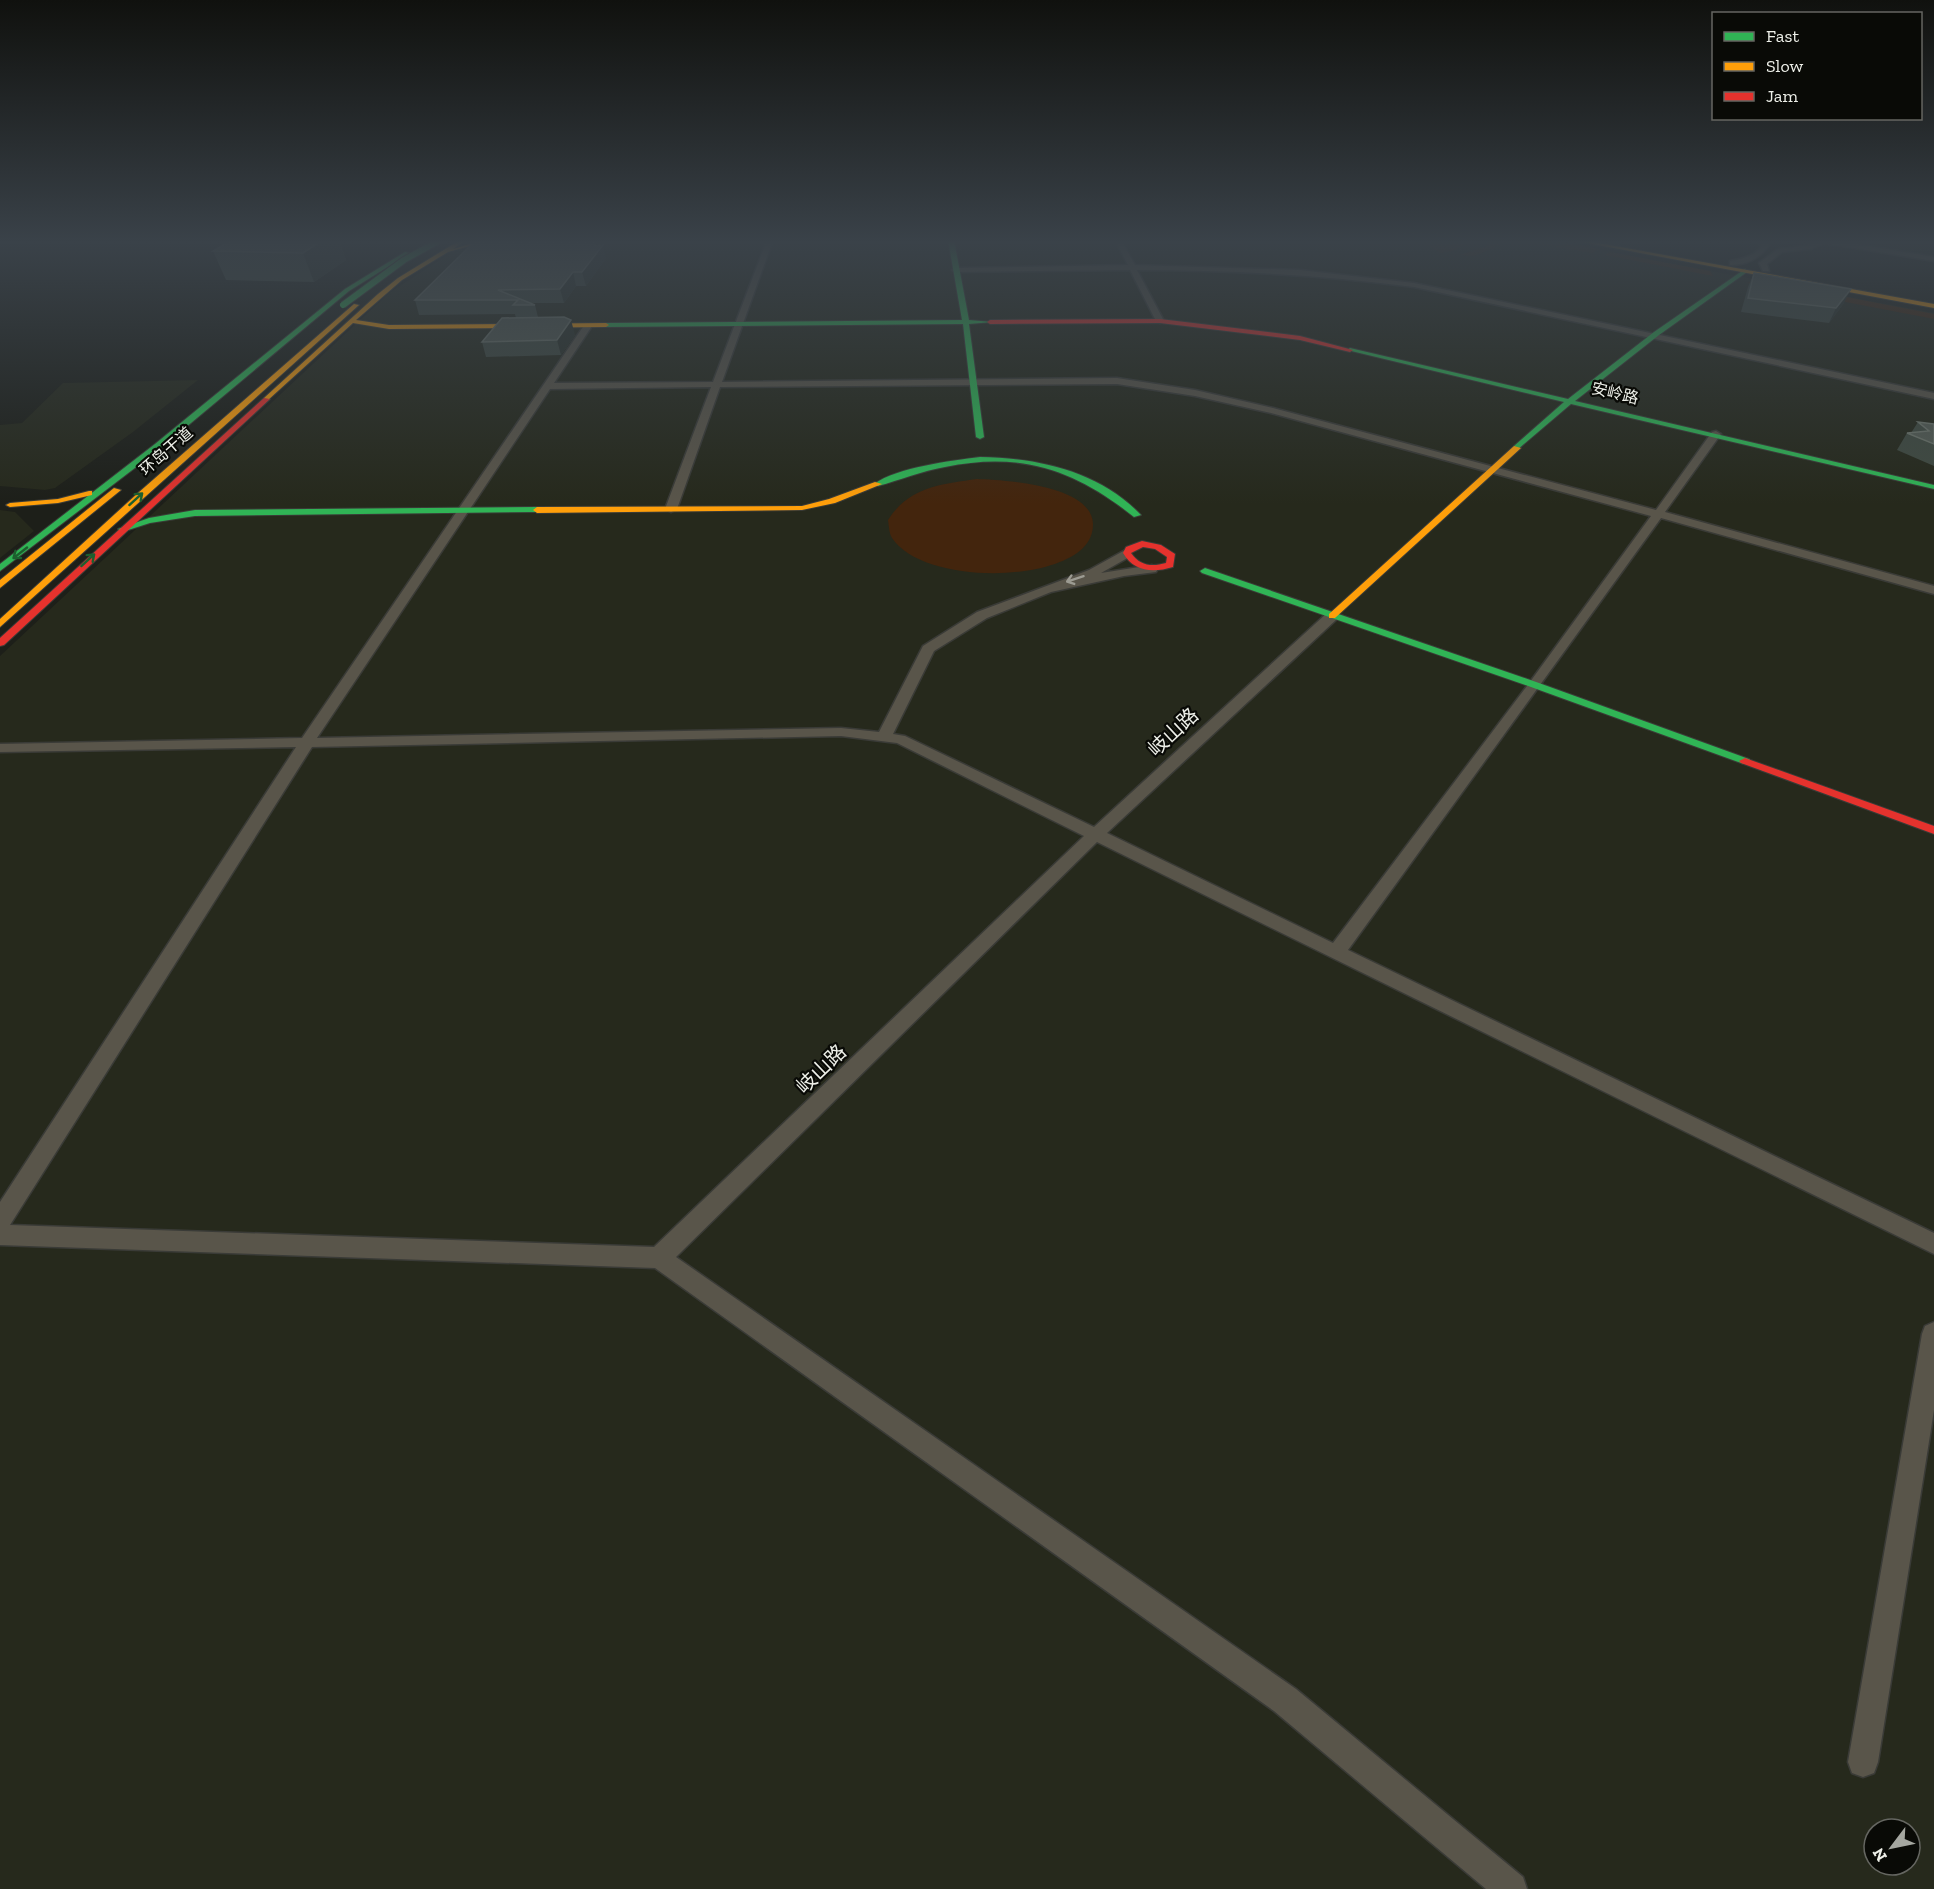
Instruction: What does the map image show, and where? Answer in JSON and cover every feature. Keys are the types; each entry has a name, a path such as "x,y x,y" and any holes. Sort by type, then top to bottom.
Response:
{"main road":[{"path":"0,568 109,484 300,328"},
{"name":"环岛干道","path":"0,585 320,328"},
{"name":"环岛干道","path":"3,620 324,328"},
{"path":"0,642 344,328"},
{"path":"335,337 364,328"},
{"path":"967,328 979,444"},
{"name":"安岭路","path":"1219,328 1300,338 1570,399 1934,487"},
{"name":"岐山路","path":"1332,616 1570,399 1662,328"},
{"path":"122,530 148,521 195,513 782,509 825,504 979,444 1100,483 1117,494 1132,536 1130,560 1181,566 1332,616 1535,685 1934,830"},
{"path":"922,468 986,460 1028,461"},
{"path":"5,504 58,501 84,495 109,484"},
{"path":"158,497 165,505 195,513"},
{"path":"5,504 52,514 51,529"},
{"path":"1132,536 1156,546 1181,566"},
{"path":"1132,536 1142,544 1156,546"},
{"path":"0,642 70,560"}],"street":[{"path":"0,1221 307,742 587,328"},
{"path":"671,509 739,328"},
{"path":"1619,328 1934,396"},
{"path":"547,386 1117,381 1173,387 1225,398 1493,469 1934,590"},
{"path":"1337,951 1535,685 1716,434"},
{"path":"884,737 928,649 982,615 1093,573 1132,536"},
{"path":"1047,589 1124,572 1181,566"},
{"name":"岐山路","path":"659,1258 1097,833 1332,616"},
{"path":"0,748 841,732 900,739 1097,833 1934,1244"},
{"path":"0,1235 659,1258 1286,1700 1511,1889"},
{"path":"1863,1762 1928,1407 1934,1334"}],"shaded area":[{"path":"351,328 1934,328 1934,1889 0,1889 0,656"},
{"path":"198,380 133,432 55,488 45,490 0,486 0,425 22,423 63,383"},
{"path":"977,479 1045,487 1078,501 1089,511 1093,524 1089,540 1083,548 1065,560 1042,568 984,573 955,570 929,563 907,553 892,538 888,520 906,500 939,485"},
{"path":"0,510 15,512 34,531 0,558"}],"building":[{"path":"494,328 565,328 557,340 482,342"},
{"path":"1918,422 1934,424 1934,444 1907,433 1929,431"}],"traffic: fast":[{"path":"0,568 158,446 301,328"},
{"path":"967,328 980,437"},
{"path":"1517,448 1571,400 1665,328"},
{"path":"1350,350 1934,487"},
{"path":"878,484 912,472 946,464 980,460 1013,460 1046,465 1078,476 1108,492 1137,515"},
{"path":"122,529 149,521 195,513 537,510"},
{"path":"1205,571 1535,685 1745,761"}],"traffic: slow":[{"path":"0,624 141,495 330,328"},
{"path":"266,399 344,328"},
{"path":"1332,616 1517,448"},
{"path":"537,510 802,508 832,501 878,484"},
{"path":"0,585 117,490"},
{"path":"10,505 58,501 89,493"}],"traffic: jam":[{"path":"1219,328 1300,338 1350,350"},
{"path":"0,643 266,399"},
{"path":"1142,544 1158,547 1172,556 1170,565 1146,568 1135,563 1127,553 1129,549 1142,544"},
{"path":"1745,761 1934,830"}]}
